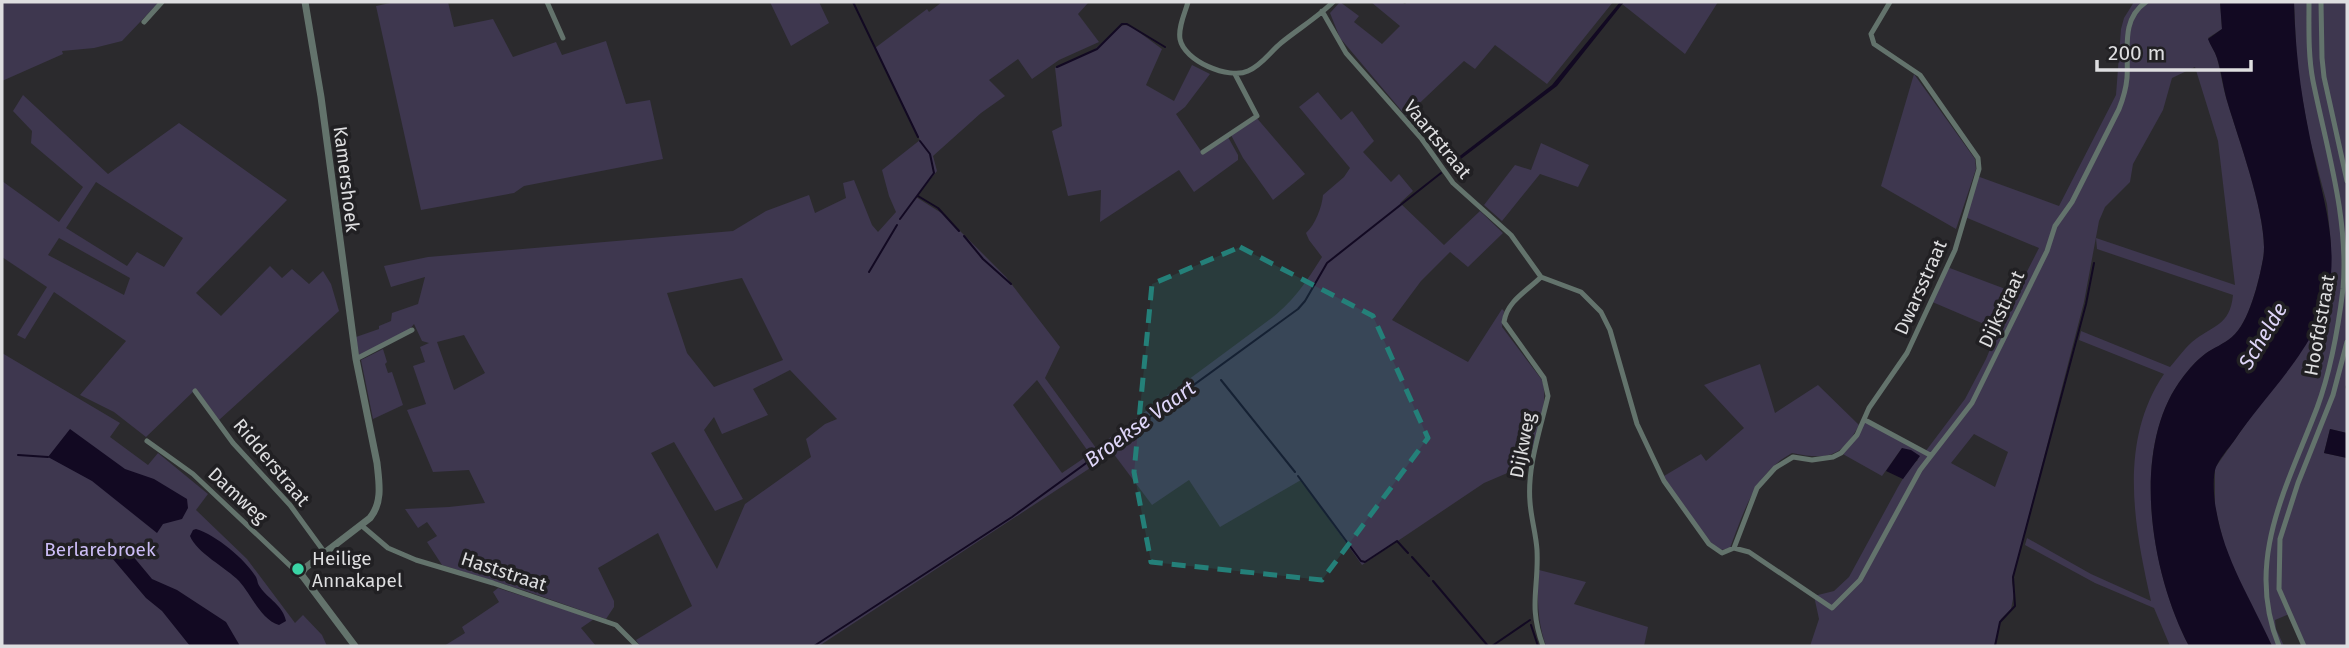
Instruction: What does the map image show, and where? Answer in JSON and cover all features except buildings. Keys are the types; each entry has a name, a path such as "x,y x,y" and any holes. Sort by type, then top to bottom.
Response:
{"street":[{"path":"144,22 162,2"},
{"name":"Kamershoek","path":"302,577 305,568 361,525 377,509 379,488 377,463 356,359 321,97 305,2"},
{"path":"547,2 563,38"},
{"path":"1188,2 1180,32 1185,51 1223,72 1235,74 1256,67 1333,2"},
{"name":"Dwarsstraat","path":"1734,548 1757,488 1775,468 1788,458 1819,460 1833,457 1852,442 1869,408 1907,353 1951,259 1979,166 1977,154 1927,82 1874,44 1871,34 1890,2"},
{"name":"Dijkstraat","path":"1734,548 1749,552 1832,608 1860,580 1930,455 1960,419 1981,386 2047,251 2055,226 2072,202 2113,122 2126,87 2129,26 2135,12 2146,2"},
{"name":"Hoofdstraat","path":"2278,646 2272,631 2268,605 2266,579 2269,538 2287,479 2327,376 2338,327 2346,245 2311,69 2309,2"},
{"path":"2321,2 2324,77 2347,181"},
{"name":"Vaartstraat","path":"1322,11 1346,53 1421,138 1465,195 1511,235 1541,277"},
{"path":"1203,152 1257,116 1235,74"},
{"path":"1541,277 1581,292 1601,312 1613,340 1637,424 1664,481 1709,544 1722,553 1734,548"},
{"name":"Dijkweg","path":"1541,277 1515,301 1508,310 1504,323 1548,386 1530,488 1537,551 1533,606 1543,646"},
{"path":"356,359 412,330"},
{"name":"Hoofdstraat","path":"2304,646 2279,589 2280,539 2298,483 2333,395 2347,342"},
{"name":"Ridderstraat","path":"195,391 233,443 290,505 325,553"},
{"path":"1865,420 1930,455"},
{"name":"Damweg","path":"147,441 193,474 302,577"},
{"name":"Haststraat","path":"361,525 388,548 416,560 615,625 636,646"},
{"path":"302,577 355,646"}],"highlighted area":[{"path":"1240,247 1373,316 1428,438 1322,580 1151,562 1134,472 1152,284"}],"green space":[{"path":"2,2 159,2 122,41 94,48 62,51 63,54 2,81"},
{"path":"395,2 448,2 454,27 493,19 513,57 556,42 562,55 606,41 626,104 650,100 663,159 524,186 514,193 421,210 376,6"},
{"path":"770,2 819,2 829,23 791,46"},
{"path":"942,2 1088,3 1078,14 1099,42 1059,60 1032,79 1018,59 989,80 1005,96 981,113 933,156 937,171 916,197 943,214 1006,277 1060,347 1045,378 1096,448 1273,317 1300,290 1322,257 1306,233 1318,216 1323,195 1344,177 1350,168 1299,107 1318,92 1341,120 1352,111 1374,141 1363,152 1391,182 1399,174 1413,191 1400,203 1444,245 1480,211 1503,233 1468,267 1450,252 1421,281 1392,320 1468,362 1502,309 1504,311 1502,327 1542,380 1544,389 1543,411 1526,465 1484,483 1362,565 1301,480 1220,527 1189,480 1152,505 1113,453 819,646 640,646 636,640 692,606 658,533 598,568 614,601 614,607 606,619 442,565 427,542 437,536 427,522 418,528 405,509 485,503 469,470 433,472 407,410 426,404 413,366 425,362 420,347 429,343 422,341 414,324 409,330 359,356 356,337 379,329 379,326 391,321 392,313 418,304 425,277 391,287 384,266 428,257 733,231 766,211 809,195 815,213 846,198 843,183 854,180 872,225 878,232 896,212 882,170 920,140 875,48 927,9 929,12","holes":["742,278 783,360 714,387 687,353 667,293","464,335 485,373 454,390 437,342","790,370 837,419 825,424 806,439 811,457 745,504 717,569 651,453 674,442 715,511 743,499 704,430 714,417 722,434 768,415 753,389","1037,380 1090,454 1062,473 1013,405"]},
{"path":"1340,2 1359,16 1354,22 1382,44 1400,26 1371,2 1613,2 1547,84 1495,45 1475,69 1464,61 1406,116 1340,38 1330,13"},
{"path":"1718,2 1685,54 1622,4"},
{"path":"2134,2 2220,2 2222,29 2208,38 2217,58 2226,98 2258,204 2264,244 2259,279 2238,331 2226,342 2202,356 2183,377 2166,406 2156,438 2151,474 2156,547 2164,583 2189,646 2170,646 2154,608 2095,583 2025,545 2027,538 2091,574 2151,601 2139,543 2134,485 2135,456 2140,428 2150,400 2164,374 2079,340 2081,331 2170,367 2192,342 2219,324 2228,313 2233,295 2097,249 2096,238 2235,285 2218,141 2195,67 2172,78 2163,110 2133,164 2130,182 2105,207 2099,221 2084,302 2012,581 2014,594 2011,609 2001,619 1994,646 1810,646 1819,619 1814,596 1834,591 1849,577 1898,487 1911,465 1918,460 1902,448 1882,476 1841,453 1865,420 1925,452 1965,399 1998,330 1930,301 1947,267 2016,293 2039,248 1965,217 1977,176 2059,206 2116,95 2124,18","holes":["1974,434 2008,452 1995,487 1951,463"]},
{"path":"2294,2 2347,2 2347,433 2330,429 2324,453 2347,458 2347,646 2304,646 2289,614 2275,620 2284,646 2272,646 2247,599 2225,548 2215,507 2215,468 2326,309 2331,275 2327,204 2309,136 2297,68"},
{"path":"1125,25 1132,27 1162,49 1146,85 1174,101 1192,65 1210,74 1185,107 1176,114 1203,154 1228,137 1238,160 1194,192 1179,170 1100,222 1101,190 1068,196 1052,131 1062,126 1055,68 1094,50"},
{"path":"1914,74 1975,159 1976,169 1956,229 1881,186"},
{"path":"23,95 108,174 179,123 287,200 196,293 221,316 270,266 282,278 292,269 309,284 323,271 331,284 339,311 219,420 196,389 146,437 114,412 80,395 126,341 54,292 25,339 17,335 47,287 2,257 2,181 59,222 83,187 31,143 32,131 13,111","holes":["96,182 183,238 164,267 137,252 127,266 66,228","59,238 130,278 124,295 48,255"]},
{"path":"1255,116 1305,174 1273,200 1243,158 1231,135"},
{"path":"1541,143 1589,165 1578,187 1540,174 1502,221 1484,205 1515,165 1531,170"},
{"path":"383,349 388,373 392,372 403,405 373,419 361,360"},
{"name":"Berlarebroek","path":"2,353 120,423 110,437 148,465 158,453 208,494 196,510 247,559 295,623 303,615 322,635 327,646 2,646"},
{"path":"1760,364 1775,413 1818,385 1859,425 1846,444 1832,454 1814,456 1792,453 1779,461 1752,494 1730,548 1721,550 1696,527 1664,476 1701,454 1706,461 1744,428 1704,385"},
{"path":"1539,570 1586,582 1574,604 1648,627 1644,646 1546,646 1538,609"},
{"path":"498,588 594,619 581,628 596,646 444,646 465,633 462,627 499,602 493,592"}],"water":[{"path":"1620,2 1624,2 1557,86 1449,168 1448,165 1552,85"},
{"name":"Schelde","path":"2220,2 2294,2 2303,101 2331,238 2331,274 2327,298 2319,320 2294,362 2222,457 2214,476 2215,505 2225,545 2272,646 2189,646 2164,583 2156,548 2152,511 2151,474 2156,438 2166,406 2193,365 2238,331 2252,301 2263,259 2264,244 2258,204 2226,98 2217,58 2208,39 2222,29"},
{"path":"70,429 125,469 154,479 187,499 188,508 182,519 163,524 157,533 92,481 48,457"},
{"path":"2330,429 2347,433 2347,458 2324,453"},
{"path":"1902,448 1920,456 1903,479 1886,471"},
{"path":"196,529 221,542 245,563 260,587 282,611 286,621 279,625 267,618 239,581 194,542 190,536"},
{"path":"127,549 152,579 177,590 226,622 240,646 190,646 162,611 146,598 112,558"}],"waterway":[{"path":"853,2 918,137"},
{"path":"1057,67 1097,49 1122,24 1127,24 1165,47"},
{"path":"900,219 934,173 930,154 920,141"},
{"name":"Broekse Vaart","path":"814,646 1012,517 1298,309 1327,263 1441,173"},
{"path":"918,196 938,208 959,231"},
{"path":"869,272 897,225"},
{"path":"964,236 983,259 1011,284"},
{"path":"1995,646 2000,622 2015,606 2013,577 2086,304 2094,263"},
{"path":"1221,380 1295,472"},
{"path":"18,455 48,457"},
{"path":"1298,476 1361,561 1365,562 1397,541 1408,553"},
{"path":"1412,557 1429,576"},
{"path":"1433,581 1488,646"},
{"path":"1492,646 1530,620"},
{"path":"1531,625 1538,646"}],"place":[{"name":"Heilige Annakapel","path":"298,569"}]}
